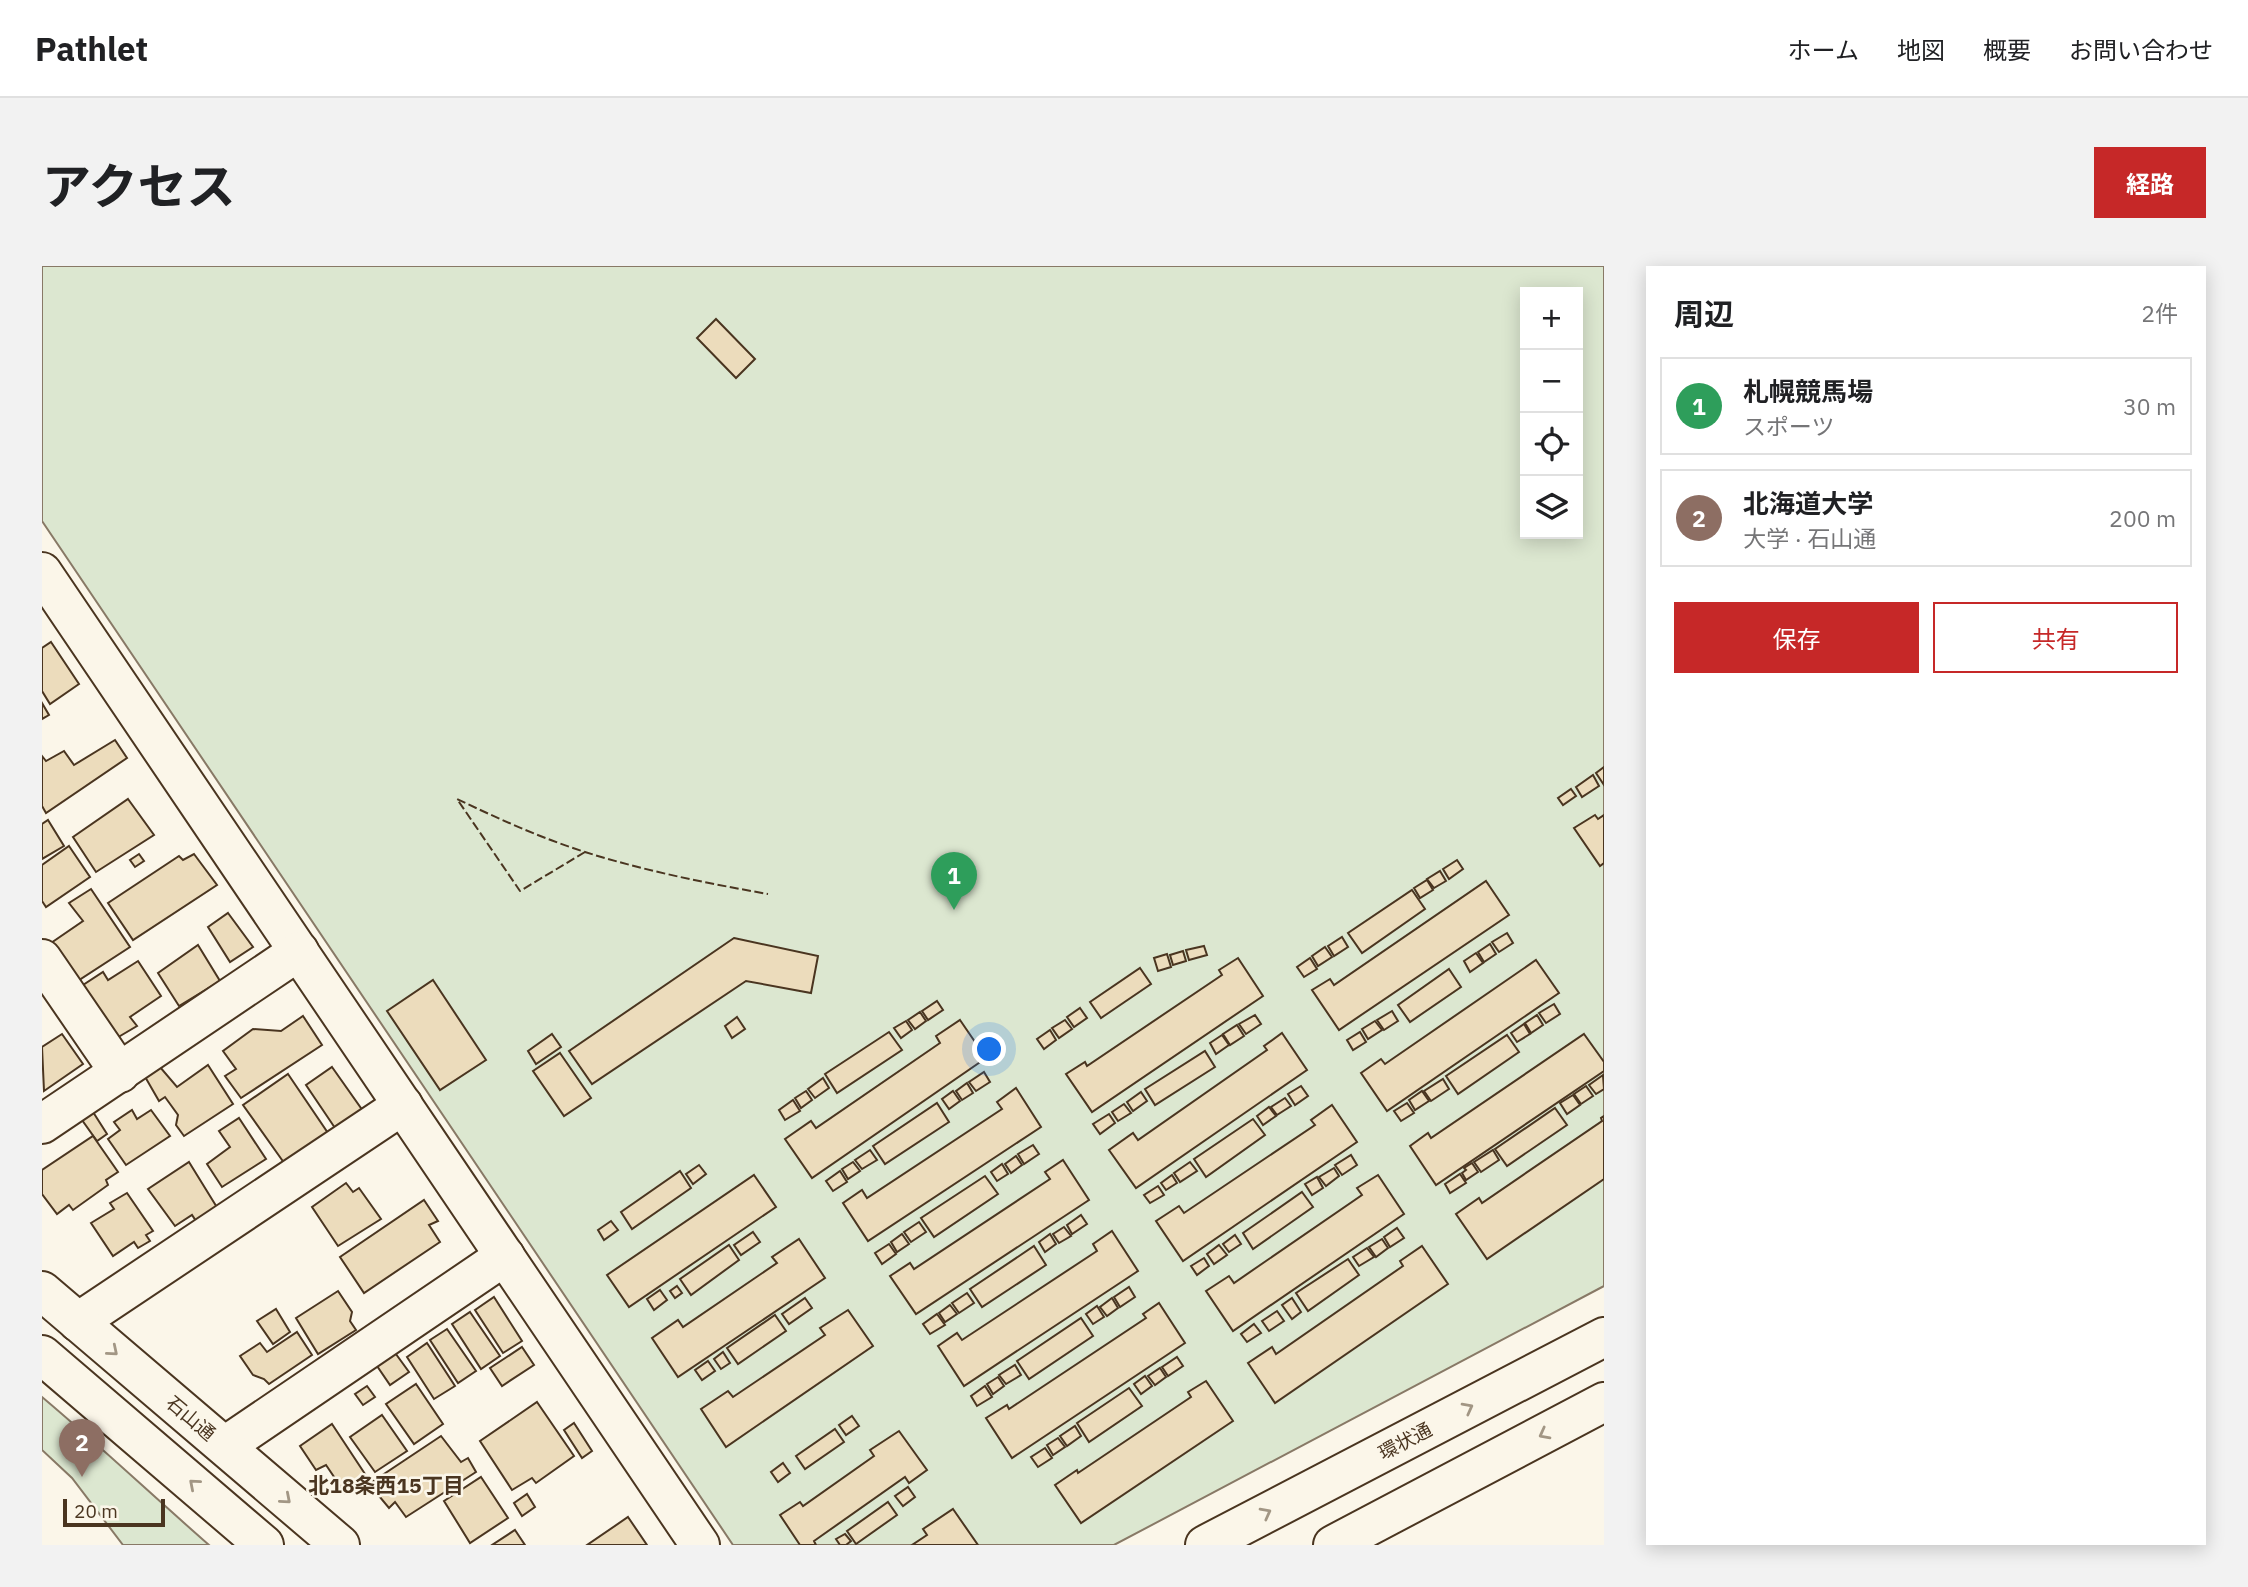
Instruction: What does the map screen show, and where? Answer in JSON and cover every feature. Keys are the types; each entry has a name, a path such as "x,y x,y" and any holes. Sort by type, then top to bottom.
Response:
{"street":[{"path":"47,591 299,951 700,1545"},
{"path":"42,1124 299,951"},
{"path":"42,959 120,1073"},
{"path":"78,1322 403,1105"},
{"path":"225,1447 505,1256"},
{"name":"石山通","path":"42,1291 340,1545"},
{"name":"環状通","path":"1205,1545 1604,1337"},
{"path":"42,1355 264,1545"},
{"path":"1333,1545 1604,1402"}],"green space":[{"path":"42,266 1604,266 1604,1286 1114,1545 733,1545 42,521"},
{"path":"42,1397 209,1545 123,1545 72,1478 42,1450"}],"building":[{"path":"716,319 755,359 736,378 697,338"},
{"path":"51,642 79,684 50,704 42,691 42,648"},
{"path":"42,703 49,715 42,719"},
{"path":"115,740 127,758 46,813 42,806 42,756 46,761 64,751 74,765"},
{"path":"1604,767 1604,785 1596,773"},
{"path":"1593,775 1599,786 1582,797 1576,787"},
{"path":"1571,789 1576,796 1563,805 1558,798"},
{"path":"128,799 154,835 96,872 73,837"},
{"path":"1595,815 1598,819 1604,815 1604,863 1600,866 1574,828"},
{"path":"48,820 64,846 42,859 42,824"},
{"path":"69,846 90,877 46,907 42,901 42,865"},
{"path":"139,854 144,861 135,867 130,860"},
{"path":"194,854 217,885 133,940 108,903 179,856 183,860"},
{"path":"1457,860 1463,869 1449,879 1443,869"},
{"path":"1440,871 1446,881 1434,888 1427,879"},
{"path":"1427,880 1433,890 1420,898 1414,888"},
{"path":"1486,881 1509,915 1339,1030 1312,990 1330,979 1334,985"},
{"path":"91,889 130,947 76,982 51,943 83,921 69,903"},
{"path":"1412,890 1425,909 1362,953 1348,933"},
{"path":"228,913 253,947 230,962 208,927"},
{"path":"1507,933 1513,943 1499,952 1492,942"},
{"path":"1342,937 1348,947 1334,956 1328,946"},
{"path":"734,938 818,956 811,993 746,981 592,1084 569,1051"},
{"path":"1490,944 1496,954 1484,962 1478,952"},
{"path":"198,945 220,981 179,1006 158,973"},
{"path":"1204,946 1207,955 1189,960 1186,950"},
{"path":"1325,947 1332,957 1318,966 1312,956"},
{"path":"1183,951 1186,961 1173,965 1170,955"},
{"path":"1476,953 1483,963 1470,972 1464,961"},
{"path":"1167,954 1171,967 1158,971 1154,958"},
{"path":"1238,958 1263,996 1092,1112 1066,1074 1085,1062 1087,1066 1222,975 1219,970"},
{"path":"1310,958 1317,969 1304,977 1297,967"},
{"path":"1536,960 1559,993 1387,1111 1361,1073 1381,1059 1385,1064"},
{"path":"138,961 161,996 130,1017 137,1026 115,1039 80,987 103,972 108,980"},
{"path":"1140,968 1151,984 1101,1018 1090,1002"},
{"path":"1449,969 1461,987 1410,1022 1398,1005"},
{"path":"433,980 486,1060 440,1090 387,1011"},
{"path":"937,1001 943,1010 928,1020 922,1011"},
{"path":"1554,1004 1560,1014 1546,1023 1539,1013"},
{"path":"1080,1008 1087,1018 1074,1027 1067,1017"},
{"path":"1392,1011 1398,1021 1384,1030 1377,1020"},
{"path":"920,1012 926,1021 915,1029 908,1020"},
{"path":"1255,1015 1261,1024 1246,1034 1239,1024"},
{"path":"1537,1015 1543,1025 1531,1033 1525,1023"},
{"path":"303,1016 322,1045 241,1098 225,1076 236,1069 223,1051 253,1029 281,1031"},
{"path":"737,1017 745,1029 732,1038 725,1026"},
{"path":"960,1020 986,1058 812,1178 785,1139 811,1121 816,1128 940,1043 936,1036"},
{"path":"1065,1020 1072,1029 1059,1038 1052,1028"},
{"path":"906,1021 912,1030 901,1038 894,1028"},
{"path":"1375,1021 1382,1030 1368,1039 1362,1029"},
{"path":"1524,1024 1530,1034 1517,1042 1511,1033"},
{"path":"1237,1025 1244,1036 1230,1045 1223,1034"},
{"path":"1050,1030 1056,1040 1044,1049 1037,1039"},
{"path":"889,1032 902,1050 837,1093 825,1074"},
{"path":"1360,1032 1366,1042 1353,1050 1347,1040"},
{"path":"1282,1033 1307,1070 1136,1188 1109,1150 1133,1133 1138,1140 1267,1050 1264,1046"},
{"path":"62,1034 83,1064 44,1091 42,1047"},
{"path":"552,1034 561,1047 536,1064 528,1051"},
{"path":"1584,1034 1604,1062 1604,1071 1436,1185 1410,1146 1428,1133 1431,1138"},
{"path":"1222,1035 1229,1045 1216,1054 1210,1043"},
{"path":"1507,1035 1519,1052 1458,1094 1446,1076"},
{"path":"1205,1051 1215,1067 1155,1105 1145,1089"},
{"path":"560,1053 591,1098 564,1116 533,1071"},
{"path":"208,1065 233,1104 184,1136 176,1125 178,1115 165,1097 159,1101 144,1075 160,1067 177,1087"},
{"path":"332,1067 363,1111 335,1128 306,1085"},
{"path":"984,1072 990,1082 976,1091 969,1082"},
{"path":"288,1074 332,1139 287,1167 243,1105"},
{"path":"1603,1075 1604,1089 1596,1094 1589,1085"},
{"path":"823,1078 829,1088 815,1098 808,1089"},
{"path":"1443,1079 1449,1089 1431,1101 1424,1091"},
{"path":"967,1083 973,1093 962,1100 956,1091"},
{"path":"1301,1086 1308,1096 1295,1105 1288,1094"},
{"path":"1586,1086 1593,1096 1581,1104 1574,1094"},
{"path":"1016,1088 1041,1127 868,1241 843,1203 862,1190 867,1198 1002,1109 997,1102"},
{"path":"806,1091 812,1100 801,1108 795,1098"},
{"path":"953,1091 960,1101 949,1109 942,1099"},
{"path":"1422,1091 1429,1101 1415,1110 1409,1100"},
{"path":"1141,1092 1147,1101 1133,1111 1127,1102"},
{"path":"1573,1095 1580,1105 1567,1114 1560,1103"},
{"path":"1285,1098 1291,1106 1277,1115 1271,1107"},
{"path":"793,1100 800,1111 785,1120 779,1110"},
{"path":"937,1103 949,1122 885,1164 873,1146"},
{"path":"1407,1103 1414,1113 1401,1121 1394,1111"},
{"path":"1124,1104 1131,1113 1118,1121 1112,1112"},
{"path":"1332,1105 1357,1142 1183,1261 1156,1221 1179,1206 1184,1213 1315,1125 1311,1120"},
{"path":"1269,1107 1276,1116 1263,1125 1257,1116"},
{"path":"1555,1108 1567,1125 1507,1166 1495,1149"},
{"path":"132,1110 137,1119 151,1110 170,1136 126,1165 108,1139 120,1130 114,1122"},
{"path":"93,1112 107,1134 97,1141 82,1120"},
{"path":"1109,1114 1115,1123 1100,1134 1093,1124"},
{"path":"1604,1116 1604,1179 1487,1259 1456,1214 1479,1198 1482,1203 1602,1121"},
{"path":"239,1118 266,1159 222,1187 207,1164 230,1147 219,1131"},
{"path":"1253,1119 1265,1135 1206,1177 1194,1159"},
{"path":"93,1136 118,1172 106,1180 108,1185 73,1210 69,1205 57,1214 42,1194 42,1170"},
{"path":"1033,1145 1039,1154 1024,1164 1018,1154"},
{"path":"870,1150 877,1160 862,1169 855,1160"},
{"path":"1493,1150 1499,1160 1481,1172 1474,1162"},
{"path":"1351,1155 1357,1165 1342,1175 1335,1165"},
{"path":"1016,1156 1022,1165 1011,1173 1005,1164"},
{"path":"1063,1160 1089,1200 916,1314 890,1276 910,1263 914,1269 1050,1179 1045,1172"},
{"path":"189,1162 218,1209 198,1224 192,1215 175,1226 148,1189"},
{"path":"853,1162 860,1171 848,1179 842,1169"},
{"path":"1190,1162 1197,1171 1180,1182 1174,1173"},
{"path":"1472,1163 1478,1172 1466,1180 1462,1173 1466,1170 1464,1168"},
{"path":"1002,1164 1008,1174 997,1181 991,1172"},
{"path":"699,1165 706,1174 693,1184 686,1174"},
{"path":"1334,1168 1339,1176 1326,1186 1319,1177"},
{"path":"680,1171 691,1188 632,1229 621,1212"},
{"path":"840,1171 847,1182 833,1191 826,1181"},
{"path":"1460,1174 1466,1183 1450,1193 1445,1184"},
{"path":"754,1175 776,1207 629,1307 607,1275"},
{"path":"1172,1175 1177,1183 1166,1190 1161,1183"},
{"path":"1378,1175 1404,1214 1233,1331 1206,1291 1229,1276 1234,1283 1362,1195 1357,1188"},
{"path":"985,1176 998,1194 934,1237 921,1218"},
{"path":"1317,1177 1323,1188 1312,1195 1305,1184"},
{"path":"346,1183 353,1192 359,1188 381,1219 338,1246 312,1207"},
{"path":"1158,1186 1164,1195 1150,1203 1144,1195"},
{"path":"1302,1192 1313,1207 1253,1249 1243,1233"},
{"path":"127,1193 153,1231 146,1235 150,1241 138,1248 134,1242 113,1256 91,1223 114,1209 110,1203"},
{"path":"424,1200 438,1221 429,1225 440,1242 364,1293 340,1257"},
{"path":"1081,1215 1087,1224 1072,1234 1067,1225"},
{"path":"611,1221 618,1230 604,1240 598,1230"},
{"path":"919,1222 926,1232 911,1242 904,1232"},
{"path":"1064,1227 1071,1236 1059,1243 1053,1234"},
{"path":"1397,1228 1404,1238 1390,1247 1384,1237"},
{"path":"1112,1231 1138,1271 964,1386 938,1346 957,1333 962,1340 1097,1251 1093,1244"},
{"path":"753,1232 760,1242 741,1255 734,1245"},
{"path":"902,1234 909,1244 897,1252 891,1242"},
{"path":"1050,1234 1056,1244 1045,1252 1039,1242"},
{"path":"1235,1235 1241,1244 1229,1252 1223,1244"},
{"path":"799,1239 825,1278 678,1377 652,1338 678,1320 683,1327 777,1263 772,1257"},
{"path":"1382,1239 1388,1248 1376,1257 1369,1247"},
{"path":"889,1244 896,1254 882,1264 875,1253"},
{"path":"729,1245 739,1260 691,1295 680,1279"},
{"path":"1219,1245 1227,1255 1214,1264 1207,1254"},
{"path":"1034,1246 1046,1265 982,1307 970,1289"},
{"path":"1422,1246 1448,1284 1275,1403 1248,1363 1272,1347 1276,1354 1403,1266 1400,1261"},
{"path":"1367,1248 1374,1257 1359,1266 1353,1257"},
{"path":"1204,1258 1209,1266 1197,1275 1191,1266"},
{"path":"1348,1259 1359,1275 1308,1311 1296,1293"},
{"path":"677,1286 682,1293 675,1298 670,1291"},
{"path":"1129,1287 1135,1297 1120,1307 1114,1297"},
{"path":"660,1290 667,1300 654,1310 647,1299"},
{"path":"338,1291 352,1312 350,1321 356,1330 318,1354 296,1318"},
{"path":"967,1293 974,1303 959,1313 952,1303"},
{"path":"494,1297 522,1341 503,1353 475,1310"},
{"path":"805,1298 812,1308 789,1324 782,1314"},
{"path":"1112,1298 1118,1308 1107,1316 1100,1307"},
{"path":"1292,1298 1301,1312 1292,1319 1282,1305"},
{"path":"1159,1303 1185,1343 1012,1458 986,1418 1007,1405 1009,1409 1146,1318 1143,1314"},
{"path":"950,1305 957,1314 945,1322 939,1313"},
{"path":"1097,1306 1104,1317 1093,1324 1086,1314"},
{"path":"276,1309 290,1332 273,1344 257,1321"},
{"path":"848,1310 873,1346 726,1447 701,1409 728,1391 733,1397 825,1335 820,1328"},
{"path":"1277,1311 1284,1321 1269,1331 1262,1321"},
{"path":"470,1312 500,1356 481,1369 452,1324"},
{"path":"937,1314 945,1325 930,1334 923,1324"},
{"path":"775,1315 786,1331 738,1364 727,1348"},
{"path":"1081,1318 1093,1336 1029,1379 1017,1361"},
{"path":"1254,1324 1261,1333 1247,1342 1241,1334"},
{"path":"447,1329 476,1371 458,1383 430,1340"},
{"path":"297,1332 312,1355 269,1384 253,1375 240,1356 260,1343 267,1352"},
{"path":"427,1343 455,1386 434,1399 407,1357"},
{"path":"522,1347 534,1365 502,1386 490,1368"},
{"path":"393,1350 409,1372 390,1385 375,1363"},
{"path":"723,1352 730,1363 721,1369 714,1359"},
{"path":"1177,1357 1183,1366 1168,1376 1162,1367"},
{"path":"708,1361 715,1371 702,1380 695,1370"},
{"path":"1015,1365 1021,1375 1006,1384 999,1375"},
{"path":"1160,1368 1166,1377 1155,1385 1148,1376"},
{"path":"1145,1376 1152,1386 1141,1394 1134,1384"},
{"path":"998,1377 1004,1386 993,1394 987,1384"},
{"path":"1206,1381 1233,1421 1081,1523 1055,1485 1077,1470 1078,1473 1191,1397 1188,1392"},
{"path":"416,1384 443,1424 414,1444 386,1404"},
{"path":"367,1386 375,1397 363,1405 355,1394"},
{"path":"985,1386 992,1397 977,1406 971,1396"},
{"path":"1129,1388 1142,1406 1089,1442 1077,1423"},
{"path":"537,1402 574,1456 536,1483 532,1478 512,1490 480,1441"},
{"path":"382,1415 407,1451 375,1472 350,1437"},
{"path":"852,1416 859,1426 846,1435 839,1425"},
{"path":"574,1423 592,1451 582,1458 564,1430"},
{"path":"332,1424 367,1477 345,1493 326,1465 316,1470 300,1446"},
{"path":"1075,1426 1081,1436 1067,1446 1060,1436"},
{"path":"835,1429 844,1442 805,1469 796,1456"},
{"path":"899,1431 927,1470 909,1483 905,1477 814,1541 816,1545 800,1545 780,1515 800,1502 803,1506 874,1456 870,1450"},
{"path":"441,1436 461,1462 468,1458 476,1472 406,1517 395,1502 389,1508 369,1484"},
{"path":"1058,1438 1065,1447 1053,1455 1047,1445"},
{"path":"1045,1448 1052,1458 1038,1467 1031,1457"},
{"path":"783,1463 790,1473 778,1482 771,1472"},
{"path":"481,1477 508,1518 470,1543 444,1501"},
{"path":"908,1487 915,1497 903,1506 895,1496"},
{"path":"527,1494 535,1507 522,1516 514,1503"},
{"path":"888,1502 897,1515 856,1544 847,1531"},
{"path":"953,1509 978,1545 912,1545 927,1535 923,1529"},
{"path":"628,1517 647,1545 587,1545"},
{"path":"515,1530 525,1545 492,1545"},
{"path":"845,1534 851,1541 840,1545 836,1539"}],"fence":[{"path":"585,852 520,891 457,799 520,828 585,852 676,876 768,894"}],"place":[{"name":"札幌競馬場","path":"954,910"},
{"name":"北海道大学","path":"82,1477"}],"district":[{"name":"北18条西15丁目","path":"386,1485"}]}
